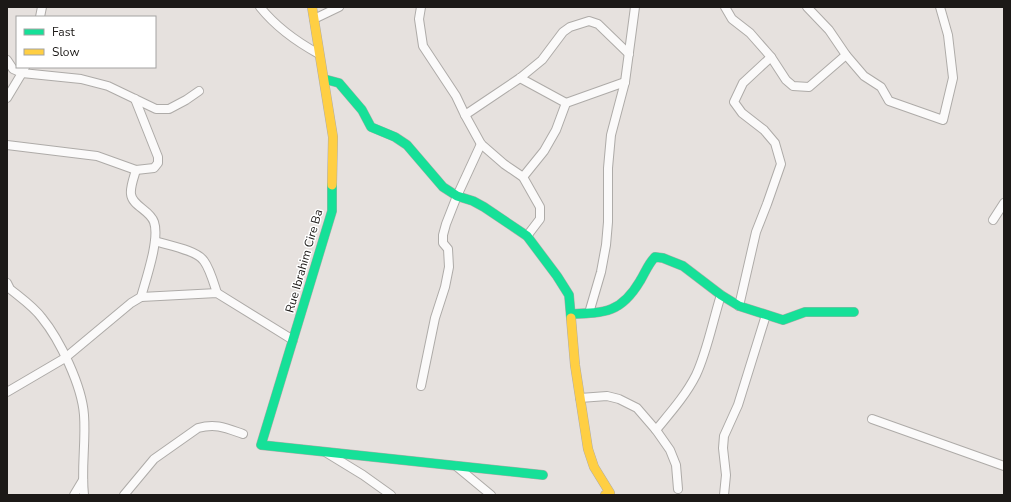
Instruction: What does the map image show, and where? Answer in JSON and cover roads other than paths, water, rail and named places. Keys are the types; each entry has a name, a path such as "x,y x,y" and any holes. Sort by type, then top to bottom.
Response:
{"street":[{"path":"260,7 270,18 300,44 319,54"},
{"name":"Rue Ibrahim Cire Ba","path":"312,7 333,137 332,210 262,445 324,452"},
{"path":"314,19 339,7"},
{"path":"421,7 419,19 423,46 456,96 481,144 504,164 524,177 540,207 540,219 527,236"},
{"path":"589,314 601,272 606,245 608,222 608,168 611,135 625,82 635,7"},
{"path":"725,7 732,19 750,33 771,57 786,80 793,86 809,87 846,55"},
{"path":"806,7 829,30 846,55 864,76 881,87 889,101 943,120 953,78 948,36 940,7"},
{"path":"465,115 520,78 542,60 563,32 570,27 590,21 598,24 628,54"},
{"path":"739,306 756,232 781,164 775,143 764,130 742,113 734,102 743,83 771,57"},
{"path":"7,60 13,69 81,79 108,86 156,109 169,108 186,100 199,91"},
{"path":"7,98 24,70"},
{"path":"520,78 566,103 625,82"},
{"path":"324,79 339,83 362,110 371,127 395,137 407,145 443,186 457,196 472,201 512,225 527,236 557,276 568,295 575,365 588,449 594,467 610,493 605,495"},
{"path":"7,145 96,156 136,170 154,168 158,164 158,157 135,100"},
{"path":"524,177 547,146 556,130 566,103"},
{"path":"421,386 435,318 450,267 448,249 443,243 443,235 457,196 481,144"},
{"path":"136,170 130,193 133,200 151,216 155,222 155,242 141,298"},
{"path":"993,220 1004,203"},
{"path":"155,242 196,254 204,260 217,293"},
{"path":"571,314 589,314 611,311 622,304 639,284 651,260 655,257 663,258 683,266 721,295 739,306 783,320 805,312 854,312"},
{"path":"7,283 10,289 41,316 54,334 78,387 84,415 84,495"},
{"path":"7,392 65,358 132,303 141,298 217,293 293,340"},
{"path":"656,430 680,400 696,376 721,295"},
{"path":"724,495 726,475 722,448 724,436 738,405 766,315"},
{"path":"580,398 607,396 619,399 637,408 656,430 670,450 676,465 678,489"},
{"path":"872,419 1004,466"},
{"path":"124,495 154,459 198,428 218,425 243,434"},
{"path":"324,452 542,475"},
{"path":"324,452 363,475 391,495"},
{"path":"456,466 491,495"},
{"path":"74,495 83,480"}]}
